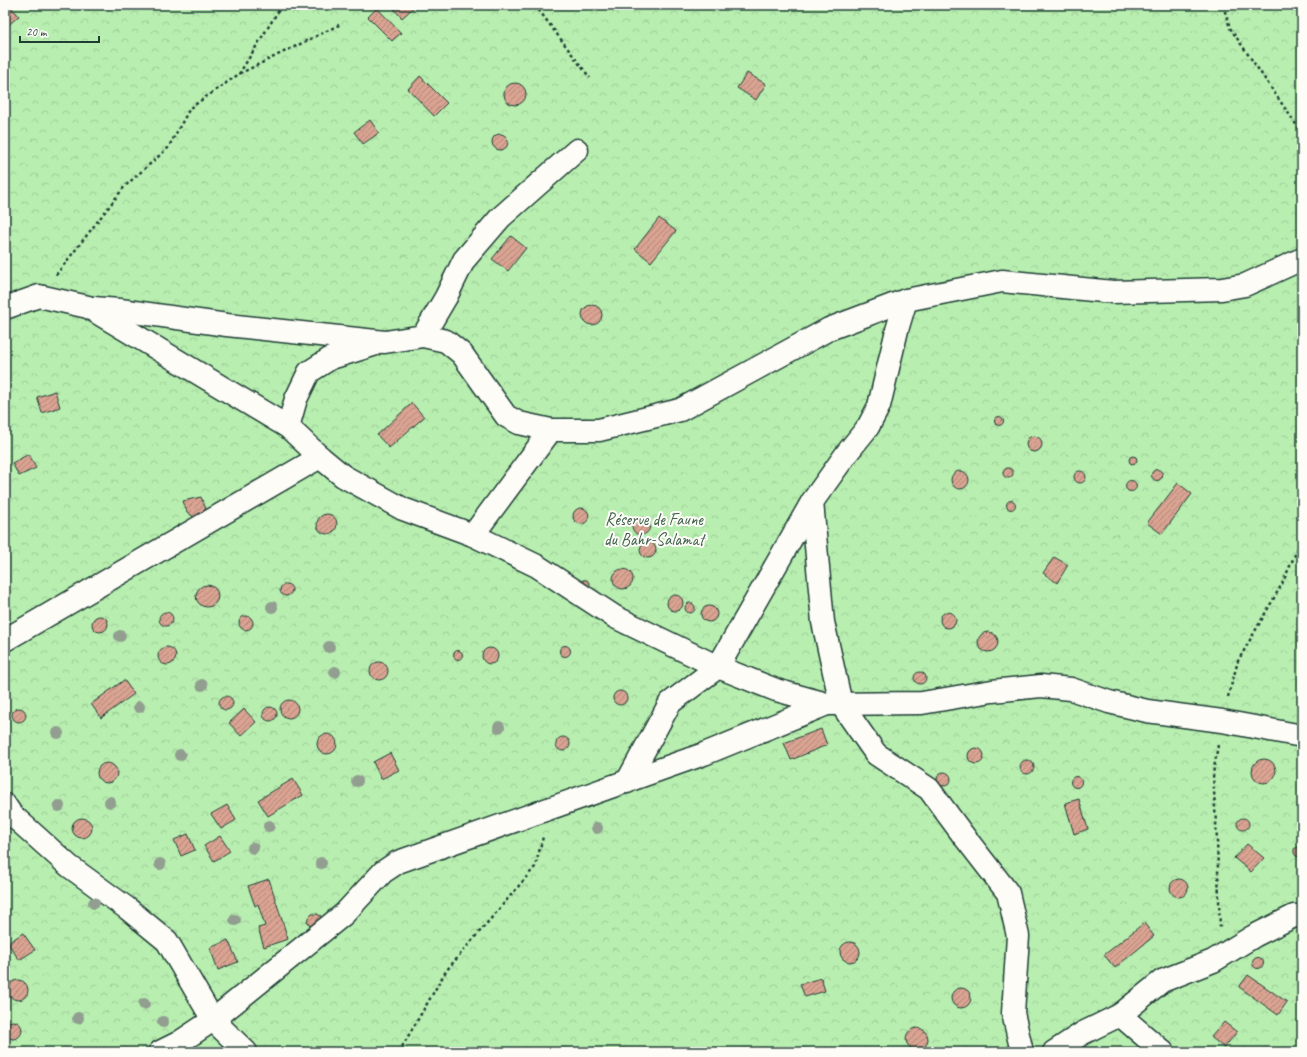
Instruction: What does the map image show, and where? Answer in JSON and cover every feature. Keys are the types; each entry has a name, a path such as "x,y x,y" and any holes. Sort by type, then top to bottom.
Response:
{"street":[{"path":"423,336 446,297 464,260 500,218 577,150"},
{"path":"288,427 296,399 310,372 331,358 385,342 423,336 446,341 462,354 506,416 519,423 551,430 599,430 680,410 829,329 906,300 1002,281 1112,292 1222,289 1244,285 1302,259"},
{"path":"5,308 39,296 88,307 227,325 385,342"},
{"path":"627,782 670,703 718,668 812,502 847,453 868,427 879,406 906,300"},
{"path":"88,307 288,427 343,476 403,509 474,535 537,566 615,617 718,668 776,690 834,704 922,703 992,691 1041,686 1071,689 1109,702 1147,711 1222,721 1302,736"},
{"path":"474,535 551,430"},
{"path":"5,640 320,457"},
{"path":"812,502 823,622 834,704 876,754 929,789 1008,893 1018,936 1014,1013 1022,1052"},
{"path":"160,1052 180,1042 213,1020 344,914 383,872 398,862 627,782 834,704"},
{"path":"5,805 11,814 69,866 128,909 166,941 213,1020 246,1052"},
{"path":"1054,1052 1083,1033 1120,1015 1162,981 1213,960 1254,936 1294,916 1302,916"},
{"path":"1120,1015 1163,1052"}],"path":[{"path":"239,74 282,5"},
{"path":"535,5 590,78"},
{"path":"1223,5 1230,28 1302,133"},
{"path":"39,296 125,186 168,148 190,108 239,74 340,24"},
{"path":"399,1052 446,971 535,867 552,808"}],"green space":[{"name":"Réserve de Faune du Bahr-Salamat","path":"5,5 1302,5 1302,1052 5,1052"}],"building":[{"path":"5,5 9,5 19,16 5,28"},
{"path":"399,5 412,5 414,7 402,18 394,9"},
{"path":"377,8 401,33 392,41 368,17"},
{"path":"747,73 766,84 756,100 737,88"},
{"path":"420,76 447,103 434,116 408,89"},
{"path":"515,83 523,86 526,94 523,102 515,105 507,102 504,94 507,86"},
{"path":"370,120 379,133 363,144 354,132"},
{"path":"500,134 506,136 508,142 506,148 500,150 494,148 492,142 494,136"},
{"path":"659,218 676,231 651,262 635,249"},
{"path":"511,236 526,248 508,271 492,259"},
{"path":"592,305 599,308 602,315 599,322 592,325 585,322 582,315 585,308"},
{"path":"55,391 60,407 42,413 37,397"},
{"path":"412,403 424,417 389,448 377,435"},
{"path":"999,416 1004,421 999,426 994,421"},
{"path":"1034,436 1040,438 1042,444 1040,450 1034,452 1028,450 1026,444 1028,438"},
{"path":"29,454 36,468 19,476 12,463"},
{"path":"1133,456 1136,457 1136,463 1133,464 1130,463 1129,460 1130,457"},
{"path":"1006,468 1010,468 1012,469 1012,477 1006,478 1003,475 1003,471"},
{"path":"1157,469 1161,471 1163,475 1161,479 1157,481 1153,479 1151,475 1153,471"},
{"path":"960,471 966,474 969,480 966,486 960,489 954,486 951,480 954,474"},
{"path":"1078,471 1082,471 1086,477 1082,483 1078,483 1074,479 1074,475"},
{"path":"1131,480 1135,482 1137,486 1135,490 1131,492 1127,490 1125,486 1127,482"},
{"path":"1178,483 1192,494 1162,534 1147,523"},
{"path":"201,497 206,509 195,518 187,512 183,501"},
{"path":"1011,500 1016,505 1011,510 1006,505"},
{"path":"581,508 587,510 589,516 587,522 581,524 575,522 573,516 575,510"},
{"path":"327,514 334,517 337,524 334,531 327,534 320,531 317,524 320,517"},
{"path":"641,517 647,520 650,526 647,532 641,535 635,532 632,526 635,520"},
{"path":"645,542 651,542 656,547 654,556 651,558 645,558 640,553 640,547"},
{"path":"1054,557 1068,565 1057,583 1043,573"},
{"path":"619,569 627,569 633,575 633,583 627,589 619,589 613,583 613,575"},
{"path":"583,580 587,580 590,584 590,588 587,591 580,584"},
{"path":"284,584 288,584 292,590 288,596 284,596 280,592 280,588"},
{"path":"207,585 215,588 218,596 215,604 207,607 199,604 196,596 199,588"},
{"path":"675,595 682,600 683,603 678,610 675,611 668,606 667,603 672,596"},
{"path":"688,603 692,603 694,604 694,612 688,613 685,610 685,606"},
{"path":"706,606 712,606 717,611 715,620 712,622 706,622 701,617 701,611"},
{"path":"163,612 169,612 173,616 173,622 169,626 163,626 159,622 159,616"},
{"path":"948,612 954,614 956,620 954,626 948,628 942,626 940,620 942,614"},
{"path":"100,616 107,621 108,624 103,631 100,632 93,627 92,624 97,617"},
{"path":"243,616 249,616 253,620 253,626 249,630 243,630 239,626 239,620"},
{"path":"988,632 995,635 998,642 995,649 988,652 981,649 978,642 981,635"},
{"path":"563,646 567,646 569,647 569,655 563,656 560,653 560,649"},
{"path":"163,647 171,647 176,652 174,663 171,665 163,665 158,660 158,652"},
{"path":"490,648 497,653 498,656 493,663 490,664 483,659 482,656 487,649"},
{"path":"456,651 460,651 462,655 460,659 456,659 454,657 454,653"},
{"path":"379,662 385,665 388,671 385,677 379,680 373,677 370,671 373,665"},
{"path":"922,672 925,673 925,683 918,684 915,683 914,676 915,673"},
{"path":"124,680 134,694 101,718 91,704"},
{"path":"620,691 625,693 627,698 625,703 620,705 615,703 613,698 615,693"},
{"path":"223,696 229,696 233,700 233,706 229,710 223,710 219,706 219,700"},
{"path":"289,700 295,703 298,709 295,715 289,718 283,715 280,709 283,703"},
{"path":"270,707 275,709 277,714 275,719 270,721 265,719 263,714 265,709"},
{"path":"16,708 22,708 26,712 26,718 22,722 16,722 12,718 12,712"},
{"path":"244,709 256,722 241,736 229,723"},
{"path":"821,729 827,745 791,760 784,743"},
{"path":"327,734 334,737 337,744 334,751 327,754 320,751 317,744 320,737"},
{"path":"563,737 568,739 570,744 568,749 563,751 558,749 556,744 558,739"},
{"path":"976,748 983,753 984,756 979,763 976,764 969,759 968,756 973,749"},
{"path":"390,753 399,770 381,779 373,762"},
{"path":"1264,759 1272,763 1276,771 1272,779 1264,783 1256,779 1252,771 1256,763"},
{"path":"1024,760 1030,760 1034,764 1034,770 1030,774 1024,774 1020,770 1020,764"},
{"path":"107,763 114,766 117,773 114,780 107,783 100,780 97,773 100,766"},
{"path":"941,772 947,772 951,776 951,782 947,786 941,786 937,782 937,776"},
{"path":"1076,776 1080,778 1082,782 1080,786 1076,788 1072,786 1070,782 1072,778"},
{"path":"293,779 303,795 268,816 258,800"},
{"path":"1079,799 1088,829 1074,834 1065,803"},
{"path":"227,805 236,820 221,829 211,814"},
{"path":"82,818 89,821 92,828 89,835 82,838 75,835 72,828 75,821"},
{"path":"1245,818 1248,819 1248,829 1241,830 1238,829 1237,822 1238,819"},
{"path":"188,834 195,850 181,856 174,840"},
{"path":"220,836 230,851 214,861 204,846"},
{"path":"1247,844 1264,858 1251,872 1234,858"},
{"path":"1302,847 1302,856 1300,857 1296,856 1294,853 1294,849"},
{"path":"269,879 288,939 264,947 258,928 265,926 258,904 255,906 248,886"},
{"path":"1179,879 1185,882 1188,888 1185,894 1179,897 1173,894 1170,888 1173,882"},
{"path":"312,914 321,916 322,920 313,928 307,921"},
{"path":"1144,923 1154,936 1115,968 1104,955"},
{"path":"23,933 35,950 19,960 8,943"},
{"path":"228,940 238,962 218,970 210,948"},
{"path":"850,942 857,945 860,952 857,959 850,962 843,959 840,952 843,945"},
{"path":"1256,958 1260,958 1262,959 1262,967 1256,968 1253,965 1253,961"},
{"path":"1248,975 1287,1002 1278,1015 1239,987"},
{"path":"821,978 825,991 805,997 800,984"},
{"path":"18,980 25,983 28,990 25,997 18,1000 11,997 8,990 11,983"},
{"path":"961,988 968,991 971,998 968,1005 961,1008 954,1005 951,998 954,991"},
{"path":"1302,991 1302,1000 1298,995"},
{"path":"9,1021 17,1021 22,1026 20,1037 17,1039 9,1039 4,1034 4,1026"},
{"path":"1224,1022 1237,1032 1224,1048 1211,1037"},
{"path":"917,1028 925,1031 928,1039 925,1047 917,1050 909,1047 906,1039 909,1031"}]}
